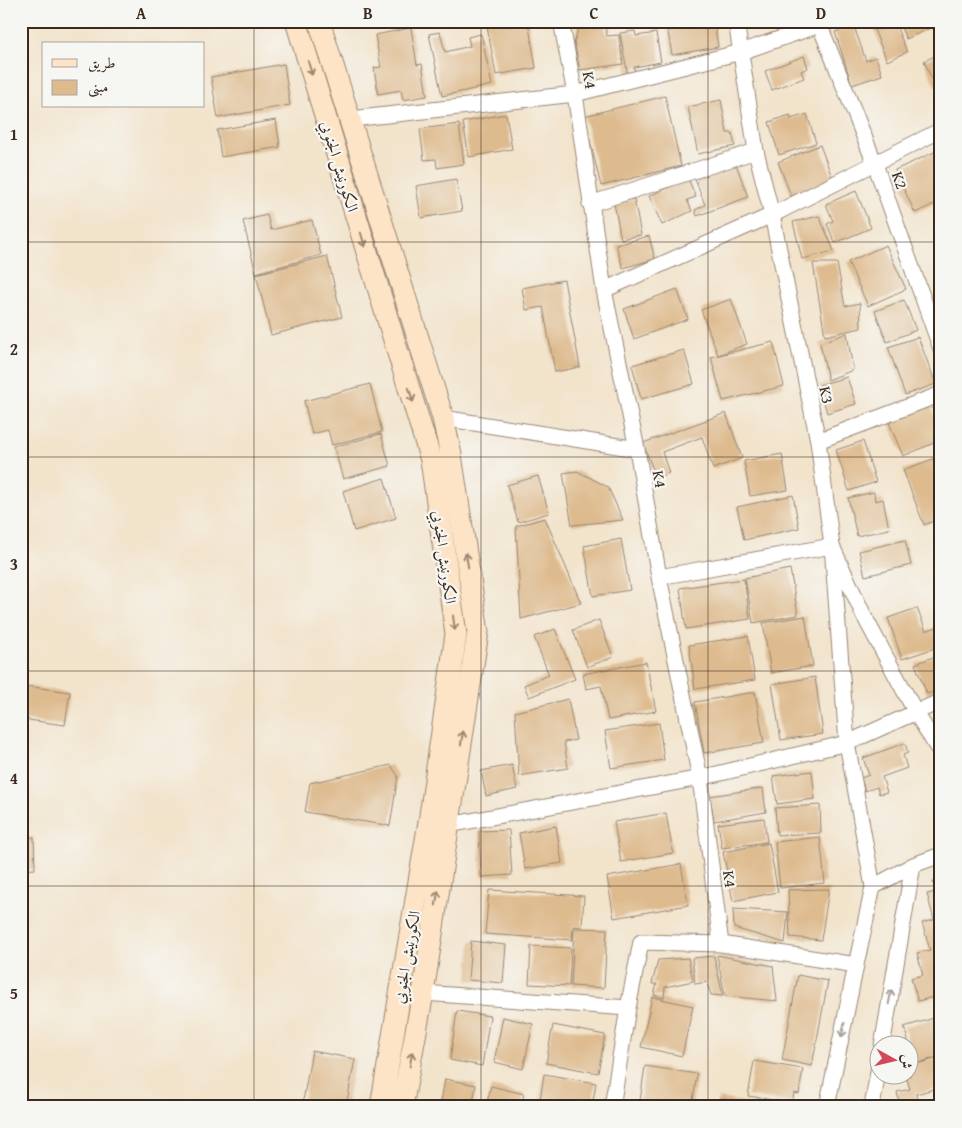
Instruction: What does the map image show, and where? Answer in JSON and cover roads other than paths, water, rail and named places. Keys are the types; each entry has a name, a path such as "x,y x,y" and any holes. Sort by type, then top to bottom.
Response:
{"main road":[{"name":"الكورنيش الجنوبي","path":"296,21 431,460 456,634 430,816 381,1107"},
{"name":"الكورنيش الجنوبي","path":"319,21 443,418 451,455 478,632 423,993 402,1107"}],"street":[{"name":"K4","path":"561,21 575,94 604,290 637,449 659,577 700,778 721,944"},
{"name":"K3","path":"736,21 756,151 772,215 818,440 832,546 864,616 915,711 941,754"},
{"path":"351,119 575,94 741,52 826,24"},
{"name":"K2","path":"826,24 941,348"},
{"path":"604,290 772,215 941,130"},
{"path":"590,204 756,151"},
{"path":"818,440 941,394"},
{"path":"443,418 637,449"},
{"path":"659,577 832,546 847,743 873,887 827,1107"},
{"path":"449,826 700,778 847,743 941,701"},
{"path":"873,887 913,865 941,855"},
{"path":"884,1036 913,865"},
{"path":"612,1107 641,942 721,944 856,965"},
{"path":"423,993 628,1008"},
{"path":"872,1107 876,1086"}]}
